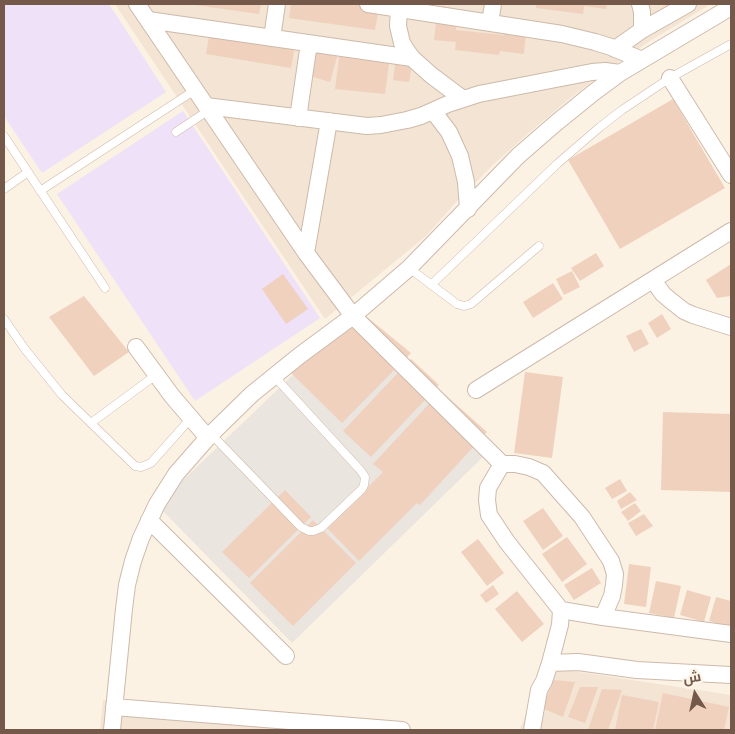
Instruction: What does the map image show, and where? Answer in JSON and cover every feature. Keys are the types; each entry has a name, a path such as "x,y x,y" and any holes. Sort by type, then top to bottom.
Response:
{"street":[{"path":"137,4 306,252 353,316 502,464 529,467 543,473 582,517 611,561 614,574 612,596 603,617"},
{"path":"272,38 277,4"},
{"path":"368,4 562,34 615,48 642,60"},
{"path":"490,23 493,4"},
{"path":"640,4 642,30"},
{"path":"615,48 688,4"},
{"path":"112,730 124,609 133,561 149,520 176,474 245,401 299,356 353,316 409,268 518,156 538,138 620,73 731,7"},
{"path":"399,8 399,34 402,43 412,58 463,99"},
{"path":"148,20 412,58"},
{"path":"298,118 309,43"},
{"path":"208,108 367,126 381,125 407,120 463,99 487,93 592,72 620,73"},
{"path":"670,78 731,175"},
{"path":"433,111 449,132 460,156 466,182 468,209"},
{"path":"306,252 329,122"},
{"path":"476,390 731,232"},
{"path":"654,280 663,294 684,311 731,328"},
{"path":"136,347 191,418 210,436"},
{"path":"502,464 488,488 489,515 507,542 561,610 731,634"},
{"path":"149,520 286,656"},
{"path":"532,730 538,690 544,680 550,662 560,625 561,610"},
{"path":"550,662 578,662 637,670 731,676"},
{"path":"114,707 233,723 402,730"}],"lane":[{"path":"431,285 578,145 622,110 670,78 731,44"},
{"path":"40,191 195,90"},
{"path":"176,132 208,108"},
{"path":"4,136 105,288"},
{"path":"4,189 28,172"},
{"path":"409,268 460,306 468,305 539,246"},
{"path":"4,319 24,348 62,395 132,464 141,467 150,463 191,418"},
{"path":"91,423 156,375"},
{"path":"210,436 301,527 314,532 321,528 362,489 364,477 361,470 274,376"}],"shaded area":[{"path":"4,4 109,4 166,92 42,173 4,116"},
{"path":"115,4 711,4 650,41 569,99 494,164 426,236 325,319"},
{"path":"183,111 320,318 195,401 57,194"},
{"path":"347,323 485,455 292,643 157,505"},
{"path":"553,668 731,695 731,730 519,730 523,723 536,678 539,674"},
{"path":"103,700 369,730 100,730"}],"building":[{"path":"195,4 261,4 259,14"},
{"path":"291,4 356,4 379,7 375,30 289,18"},
{"path":"536,4 607,4 606,9 584,6 583,14 536,8"},
{"path":"436,23 456,25 456,30 504,35 504,29 526,31 524,54 500,51 499,55 455,50 456,42 434,40"},
{"path":"210,31 295,45 291,68 206,54"},
{"path":"321,40 340,46 330,82 310,76"},
{"path":"341,43 391,48 385,94 335,89"},
{"path":"397,51 414,54 409,82 393,80"},
{"path":"673,99 725,188 620,249 568,160"},
{"path":"596,253 604,266 580,281 571,268"},
{"path":"731,264 731,296 717,298 706,280"},
{"path":"572,271 580,287 564,295 556,279"},
{"path":"283,274 308,309 286,324 262,289"},
{"path":"553,283 563,299 533,318 523,302"},
{"path":"84,296 129,352 94,376 49,317"},
{"path":"356,308 411,353 342,423 289,371"},
{"path":"662,314 671,329 657,338 648,323"},
{"path":"641,329 649,344 634,352 626,336"},
{"path":"411,359 439,385 371,457 343,431"},
{"path":"525,372 563,377 552,458 514,453"},
{"path":"441,391 487,432 420,505 417,503 359,561 327,528 383,472 373,464"},
{"path":"663,412 731,414 731,492 661,490"},
{"path":"620,479 627,491 612,499 605,488"},
{"path":"285,490 311,517 249,578 222,552"},
{"path":"630,492 637,500 621,509 617,501"},
{"path":"635,503 641,511 628,521 621,512"},
{"path":"543,508 563,536 543,550 523,521"},
{"path":"644,514 653,526 636,536 628,523"},
{"path":"313,520 356,563 293,626 250,583"},
{"path":"567,537 587,564 562,582 542,554"},
{"path":"478,539 504,573 487,586 461,552"},
{"path":"629,564 651,567 646,607 624,604"},
{"path":"592,568 601,583 574,600 564,585"},
{"path":"656,581 681,586 674,618 649,613"},
{"path":"493,585 499,594 486,603 480,595"},
{"path":"687,590 711,597 704,622 680,615"},
{"path":"517,591 544,624 522,642 495,609"},
{"path":"716,597 731,601 731,627 709,621"},
{"path":"554,680 575,682 563,717 542,708"},
{"path":"580,687 598,687 585,723 568,717"},
{"path":"602,689 622,690 608,730 588,730"},
{"path":"663,693 729,707 724,730 655,730"},
{"path":"622,695 659,702 653,730 615,730"}]}
